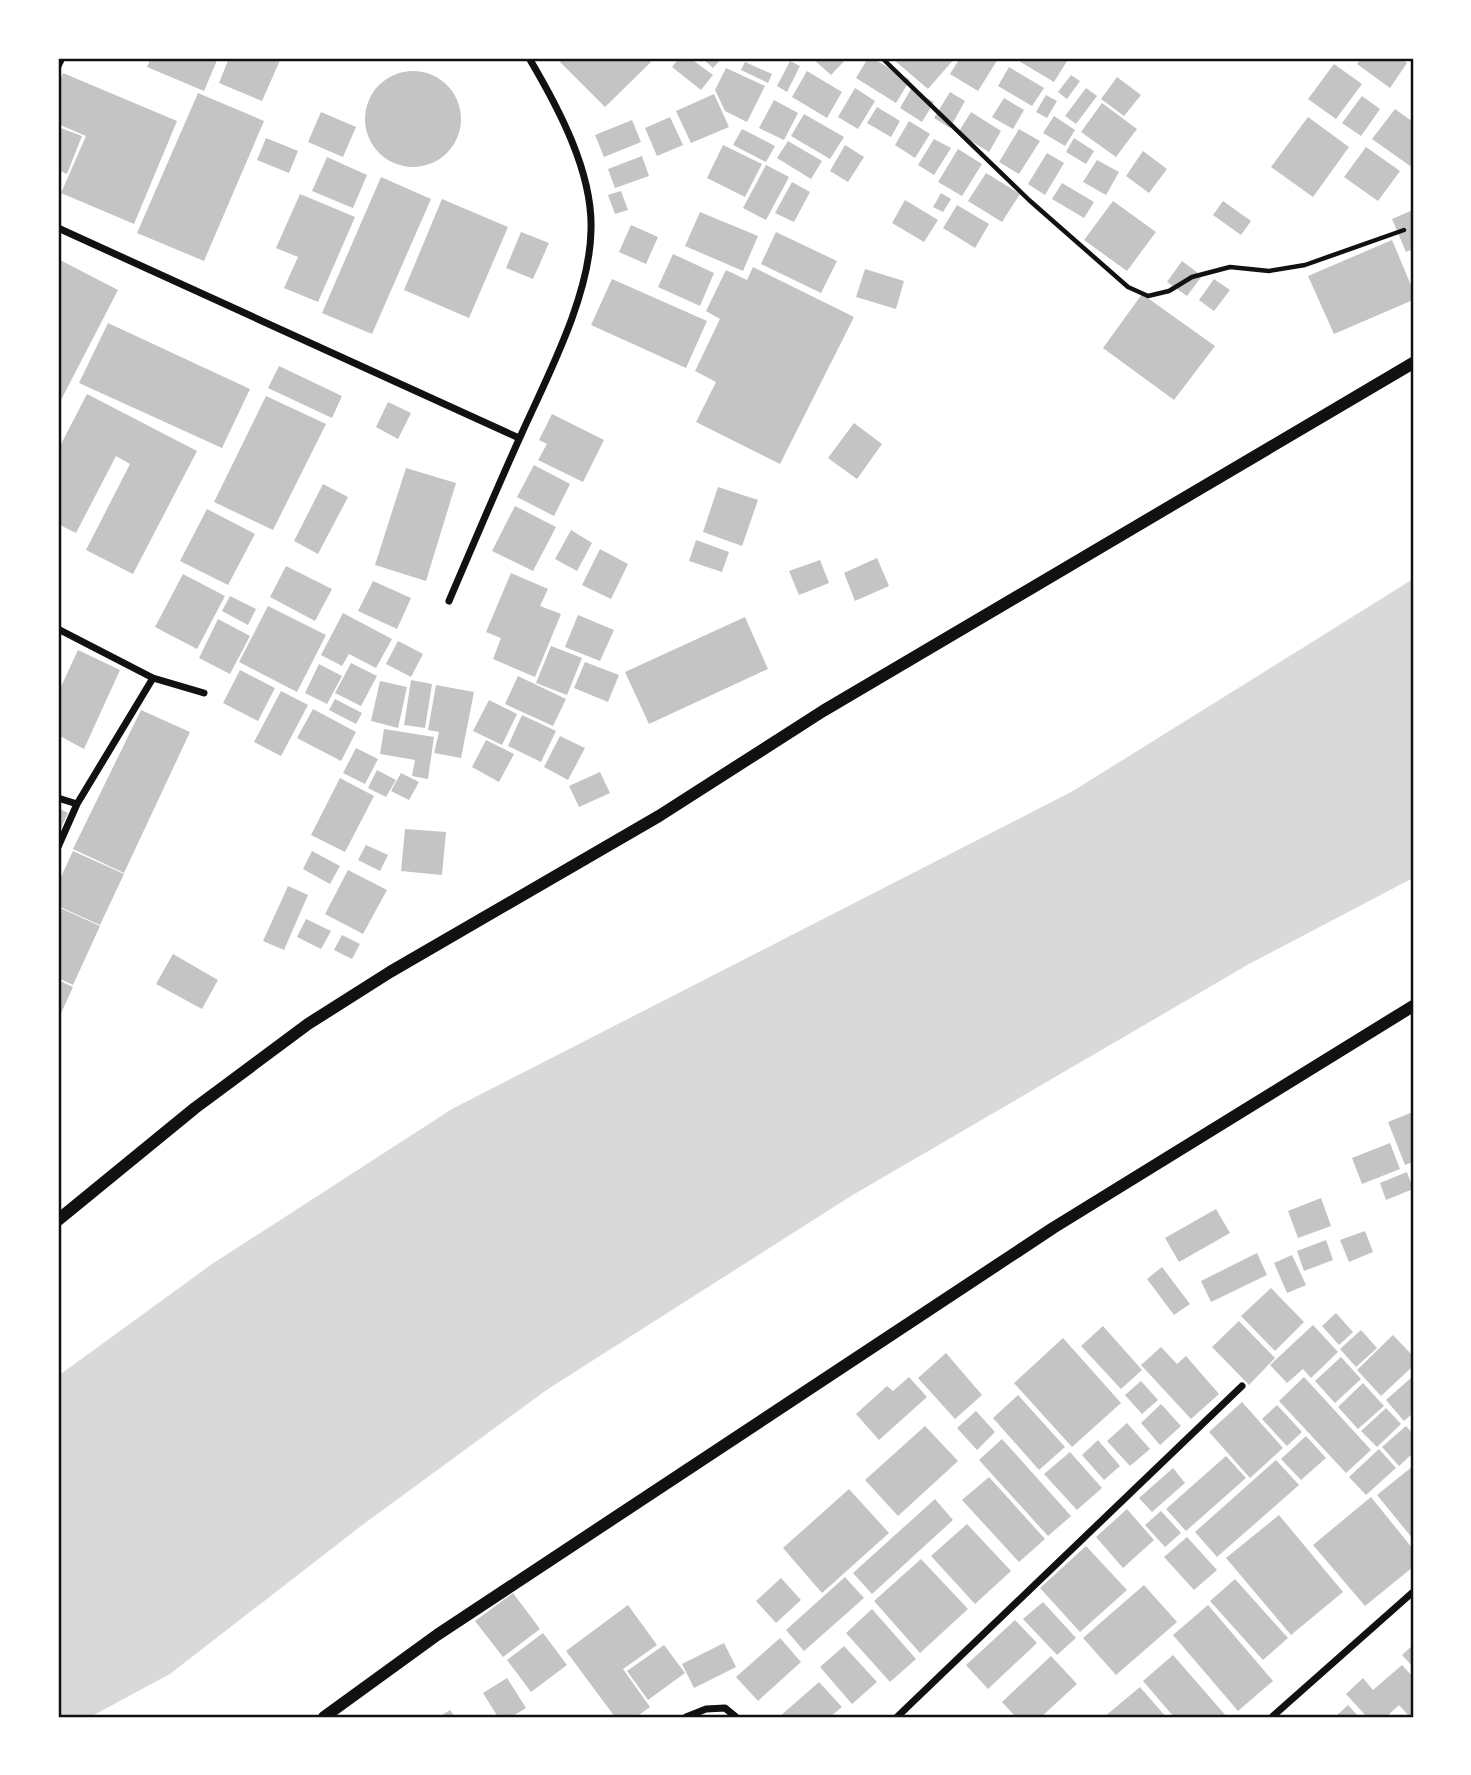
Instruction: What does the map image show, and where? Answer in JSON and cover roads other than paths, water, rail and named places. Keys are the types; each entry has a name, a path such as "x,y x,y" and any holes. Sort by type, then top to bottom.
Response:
{"street":[{"path":"58,66 62,58"},
{"path":"449,601 566,336 585,272 591,230 587,185 561,117 529,58"},
{"path":"58,228 519,438"},
{"path":"58,1220 195,1108 308,1024 378,979 659,816 823,711 1413,363"},
{"path":"58,629 153,678 204,693"},
{"path":"58,847 78,804 153,678"},
{"path":"58,798 78,804"},
{"path":"324,1717 437,1635 1053,1228 1413,1006"},
{"path":"897,1717 1242,1386"},
{"path":"1272,1717 1413,1592"},
{"path":"686,1717 706,1709 725,1708 736,1717"}]}
